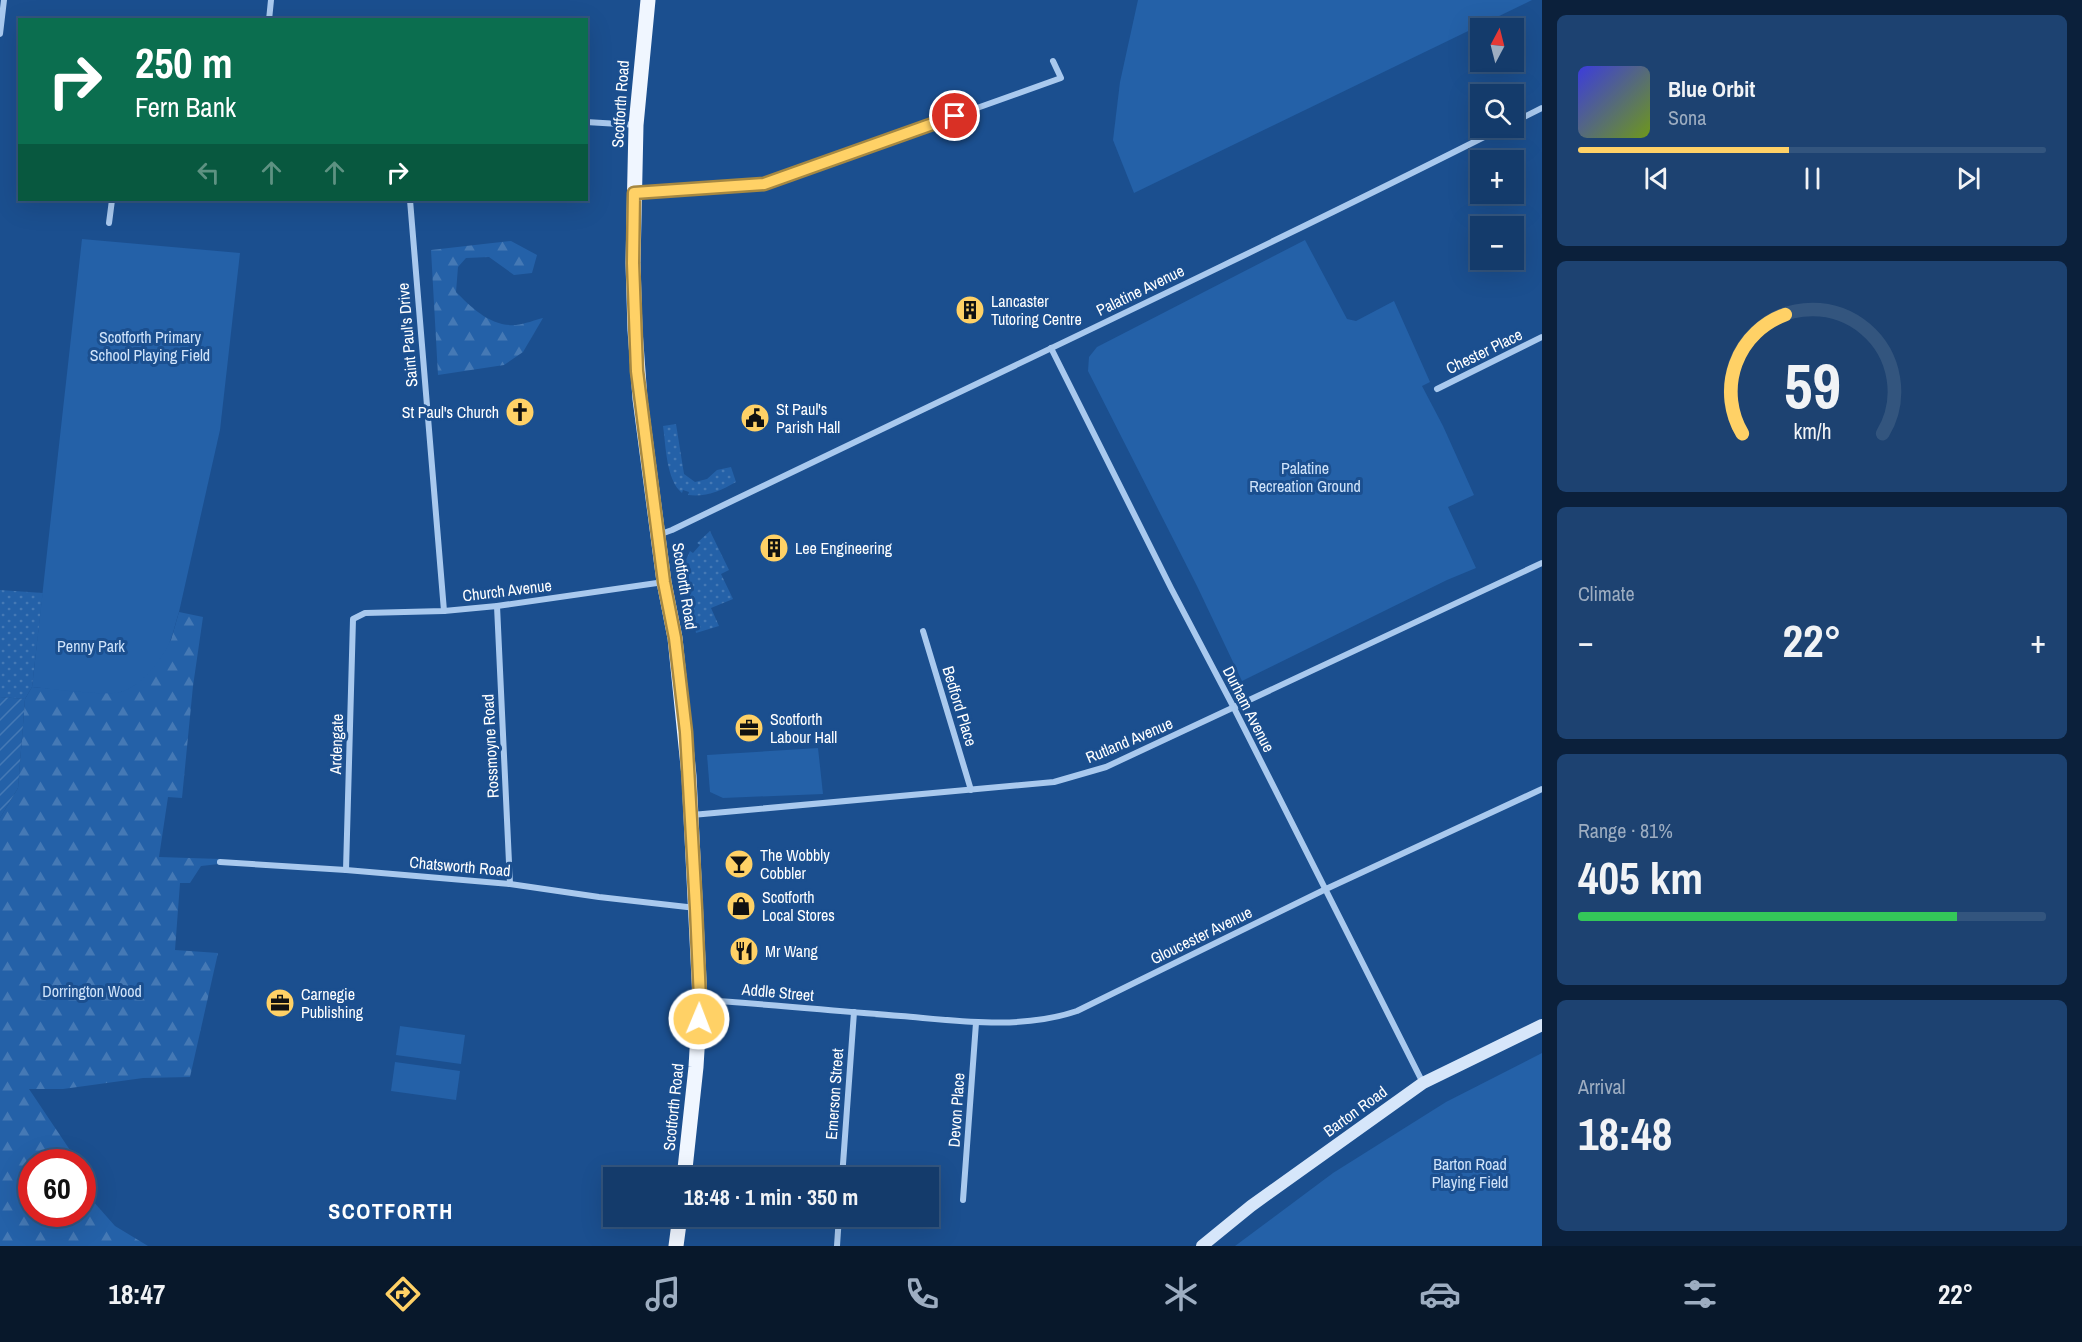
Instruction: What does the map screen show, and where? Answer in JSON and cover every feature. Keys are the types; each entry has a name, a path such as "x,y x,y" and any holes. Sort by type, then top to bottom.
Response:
{"main road":[{"name":"Scotforth Road","path":"648,0 636,125 633,263 637,371 664,582 678,662 686,732 691,815 700,1000 697,1057 685,1167"},
{"path":"676,1246 679,1227"}],"street":[{"path":"0,34 4,0"},
{"path":"269,18 271,0"},
{"path":"634,193 764,184 1061,78 1053,61"},
{"path":"1524,117 1542,108"},
{"path":"588,122 636,125"},
{"name":"Palatine Avenue","path":"658,535 1312,223 1482,138"},
{"path":"109,223 111,201"},
{"name":"Saint Paul's Drive","path":"410,201 444,611"},
{"name":"Chester Place","path":"1437,389 1542,337"},
{"name":"Durham Avenue","path":"1051,348 1423,1083"},
{"name":"Rutland Avenue","path":"691,815 1054,782 1107,767 1542,563"},
{"name":"Church Avenue","path":"353,619 365,613 444,611 497,606 664,582"},
{"name":"Rossmoyne Road","path":"497,606 510,884"},
{"name":"Ardengate","path":"346,870 353,619"},
{"name":"Bedford Place","path":"923,631 971,790"},
{"name":"Gloucester Avenue","path":"854,1012 976,1023 1028,1022 1056,1018 1077,1011 1326,890 1542,789"},
{"name":"Chatsworth Road","path":"219,862 510,884 696,908"},
{"name":"Addle Street","path":"700,1000 854,1012"},
{"name":"Emerson Street","path":"843,1167 854,1012"},
{"name":"Devon Place","path":"963,1200 976,1023"},
{"name":"Barton Road","path":"1202,1246 1251,1206 1423,1083 1542,1025"},
{"path":"837,1246 838,1227"}],"green space":[{"path":"1138,0 1532,0 1495,18 1470,18 1470,30 1134,193 1113,140 1120,82"},
{"name":"Scotforth Primary School Playing Field","path":"82,239 240,253 220,430 179,612 168,646 151,670 129,689 112,693 32,687"},
{"name":"Palatine Recreation Ground","path":"1305,240 1347,319 1356,321 1394,301 1430,382 1422,386 1474,495 1448,507 1476,568 1447,580 1242,681 1197,586 1088,371 1089,357 1097,347"},
{"path":"511,241 537,255 532,273 514,275 489,257 466,258 458,267 456,292 475,310 498,323 516,325 543,318 523,352 504,365 438,375 431,250"},
{"path":"676,424 684,474 695,482 707,479 717,470 731,467 736,482 719,491 707,494 688,495 689,492 683,490 682,493 670,471 663,426"},
{"path":"710,531 729,570 721,574 733,599 711,608 719,626 696,633 686,560 690,551 693,553 700,545 697,543"},
{"path":"0,590 43,593 32,687 25,699 0,697"},
{"name":"Dorrington Wood","path":"179,612 203,617 193,686 182,798 168,797 159,857 220,859 219,864 201,866 190,883 180,883 175,950 218,953 190,1077 143,1078 63,1089 29,1089 69,1149 18,1149 18,1227 96,1227 96,1205 115,1226 148,1246 0,1246 0,818 18,788 25,699 32,687 121,692 171,640"},
{"path":"0,697 25,699 18,788 0,818"},
{"path":"818,748 823,794 723,798 710,792 707,755"},
{"path":"400,1026 465,1035 461,1064 396,1055"},
{"name":"Barton Road Playing Field","path":"1542,1053 1542,1246 1235,1246 1333,1173 1446,1102"},
{"path":"395,1062 460,1071 456,1100 391,1091"}],"place":[{"name":"Lancaster Tutoring Centre","path":"970,310"},
{"name":"St Paul's Church","path":"520,412"},
{"name":"St Paul's Parish Hall","path":"755,418"},
{"name":"Lee Engineering","path":"774,548"},
{"name":"Scotforth Labour Hall","path":"749,728"},
{"name":"The Wobbly Cobbler","path":"739,864"},
{"name":"Scotforth Local Stores","path":"741,906"},
{"name":"Mr Wang","path":"744,951"},
{"name":"Carnegie Publishing","path":"280,1003"}],"district":[{"name":"SCOTFORTH","path":"391,1211"}],"route":[{"path":"699,1019 696,908 686,732 637,371 633,263 634,193 764,184 955,116"}],"park label":[{"name":"Penny Park","path":"91,646"}]}
